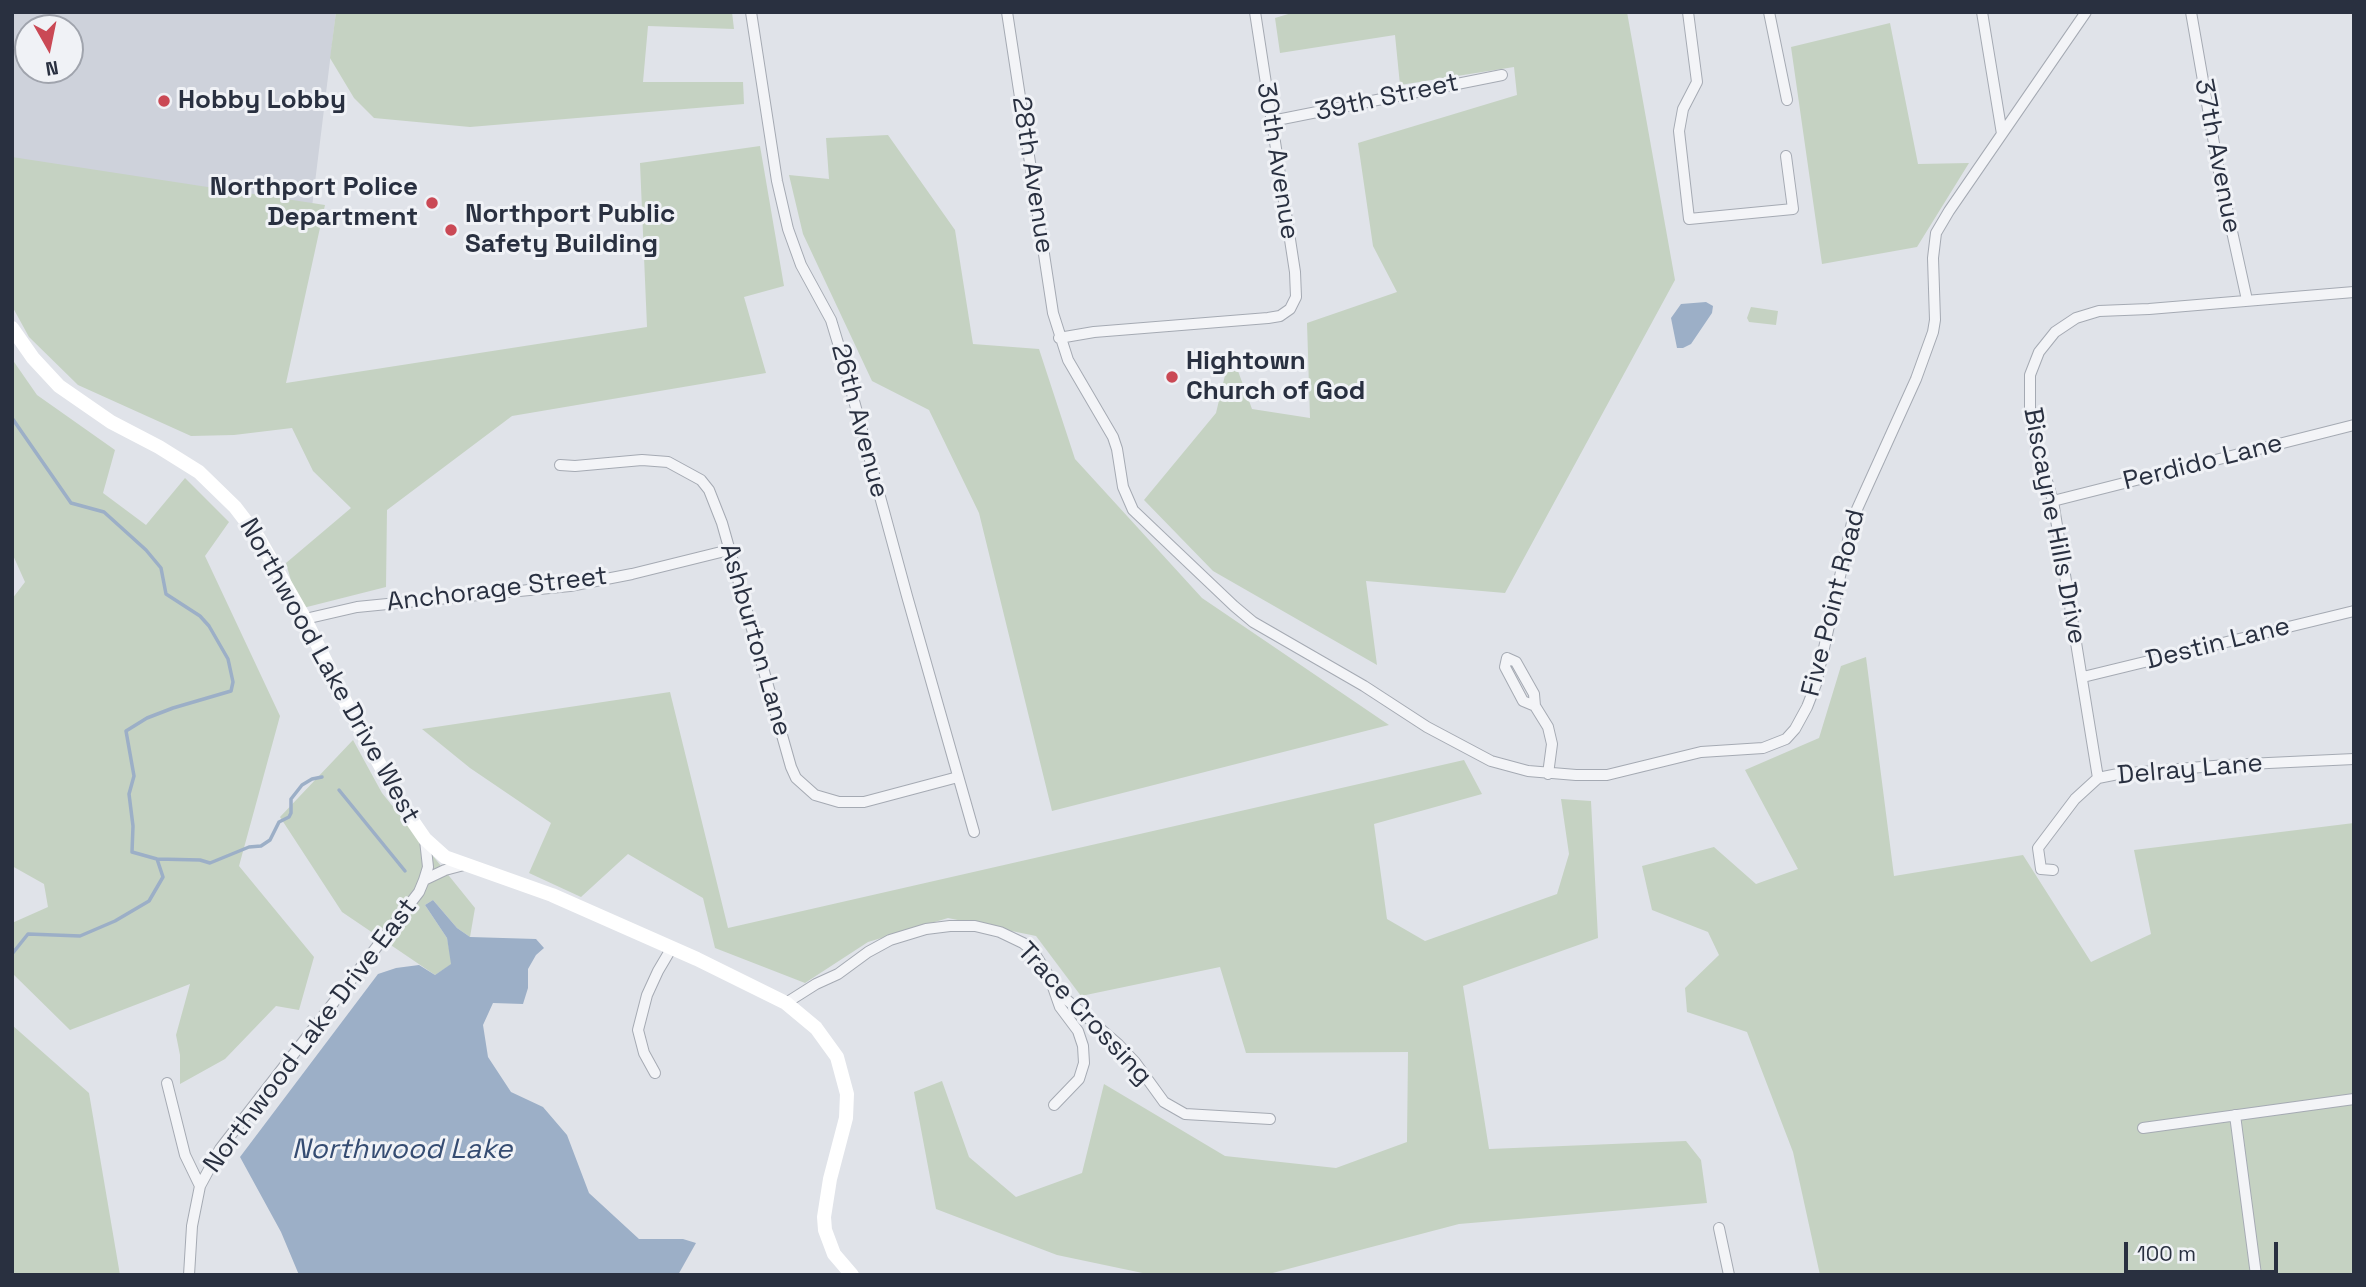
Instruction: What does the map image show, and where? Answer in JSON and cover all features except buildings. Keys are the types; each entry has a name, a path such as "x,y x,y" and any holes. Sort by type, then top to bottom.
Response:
{"street":[{"name":"26th Avenue","path":"751,12 777,181 789,229 801,265 831,320 974,832"},
{"name":"28th Avenue","path":"1007,12 1046,276 1059,338"},
{"name":"30th Avenue","path":"1059,338 1094,332 1268,318 1280,316 1290,309 1296,297 1295,272 1255,12"},
{"path":"1688,12 1697,82 1683,109 1679,131 1689,219 1793,209 1786,156"},
{"path":"1769,12 1787,100"},
{"path":"1982,12 2003,134"},
{"name":"Five Point Road","path":"1059,338 1068,360 1113,437 1123,487 1133,510 1253,622 1364,686 1427,727 1491,761 1548,774 1607,775 1701,752 1763,748 1786,738 1795,729 1816,684 1853,518 1922,368 1934,332 1933,258 1936,233 2086,12"},
{"name":"37th Avenue","path":"2191,12 2218,172 2247,300"},
{"name":"39th Street","path":"1272,121 1502,75"},
{"name":"Biscayne Hills Drive","path":"2098,778 2053,501 2034,438 2029,400 2030,375 2039,352 2055,332 2076,318 2099,311 2354,292"},
{"name":"Northwood Lake Drive West","path":"12,328 50,377 111,422 178,458 218,489 258,537 305,619 354,718 403,807 425,839 446,857 552,895 786,1003 824,1037 837,1057 845,1081 846,1118 830,1180 824,1217 825,1230 834,1254 852,1275"},
{"name":"Perdido Lane","path":"2053,501 2354,425"},
{"name":"Ashburton Lane","path":"559,465 655,460 680,467 701,480 709,490 722,523 791,767 796,778 815,795 827,800 864,802 958,777"},
{"name":"Anchorage Street","path":"305,619 357,607 570,586 729,550"},
{"name":"Destin Lane","path":"2083,677 2354,611"},
{"path":"1535,706 1523,701 1506,667 1505,655 1516,662 1534,694 1535,706 1548,727 1552,744 1548,774"},
{"path":"1515,685 1525,679"},
{"name":"Delray Lane","path":"2098,778 2118,774 2354,759"},
{"path":"2053,870 2041,869 2038,848 2075,799 2098,778"},
{"name":"Northwood Lake Drive East","path":"189,1275 192,1226 200,1186 220,1149 419,892 428,867 425,839"},
{"name":"Northwood Lake Drive East","path":"424,880 446,857"},
{"name":"Northwood Lake Drive East","path":"424,880 464,865"},
{"name":"Trace Crossing","path":"786,1003 838,974 890,940 926,929 975,926 1000,932 1033,951 1053,984 1069,1003 1118,1044 1164,1102 1185,1114 1270,1119"},
{"path":"655,1073 644,1053 638,1030 647,995 657,971 671,949"},
{"path":"1053,984 1060,1007 1078,1031 1083,1046 1084,1063 1079,1079 1054,1105"},
{"path":"167,1083 185,1155 200,1186"},
{"path":"2143,1128 2354,1099"},
{"path":"2235,1115 2256,1275"},
{"path":"1719,1228 1729,1275"}],"shaded area":[{"path":"12,12 336,12 310,223 12,171"}],"green space":[{"path":"336,12 732,12 734,29 648,26 643,82 743,82 744,104 470,127 374,118 354,98 330,58"},
{"path":"1295,12 1627,12 1675,280 1505,593 1366,581 1377,665 1213,571 1144,500 1216,413 1226,371 1238,371 1252,409 1310,418 1307,323 1397,292 1373,246 1358,143 1517,95 1514,67 1400,85 1395,35 1280,53 1275,18"},
{"path":"1890,23 1918,164 1969,163 1917,247 1822,264 1791,47"},
{"path":"888,135 955,230 973,344 1039,349 1075,459 1202,598 1389,725 1052,811 979,513 929,410 872,381 803,234 789,175 829,179 826,138"},
{"path":"760,146 784,286 744,297 766,373 512,416 387,510 386,587 299,609 286,563 351,508 313,471 292,428 234,435 191,436 78,385 29,337 12,306 12,157 325,205 286,383 647,327 640,163"},
{"path":"1751,307 1778,311 1776,325 1749,322 1747,318"},
{"path":"12,359 37,395 115,450 103,493 146,525 185,478 229,522 205,556 280,716 239,866 314,957 299,1010 276,1006 225,1059 180,1084 180,1055 176,1035 190,984 70,1030 12,973 12,923 48,907 44,884 12,866 12,599 25,582 12,553"},
{"path":"1866,657 1894,876 2023,855 2091,962 2151,934 2134,850 2354,823 2354,1275 1820,1275 1793,1152 1747,1032 1687,1012 1685,988 1719,955 1708,932 1652,910 1642,866 1714,847 1756,884 1798,869 1745,770 1819,738 1841,666"},
{"path":"670,692 728,928 1464,760 1482,794 1374,824 1387,919 1425,941 1557,894 1569,854 1561,799 1591,801 1598,938 1463,986 1489,1149 1686,1141 1701,1160 1707,1203 1459,1224 1265,1275 1152,1275 1057,1255 936,1209 914,1092 942,1081 969,1157 1016,1197 1082,1173 1104,1084 1225,1156 1336,1168 1407,1142 1408,1052 1246,1053 1220,967 1081,996 1036,936 948,918 868,942 805,983 715,948 703,898 628,854 581,897 529,873 551,823 470,768 422,729"},
{"path":"353,740 382,793 475,908 470,937 457,928 433,900 425,905 447,938 452,964 435,975 342,912 280,817"},
{"path":"12,1025 89,1093 120,1275 12,1275"}],"water":[{"path":"1706,302 1713,306 1712,313 1691,344 1677,348 1671,318 1681,304"},
{"name":"Northwood Lake","path":"433,900 457,928 470,937 536,939 544,948 536,955 528,969 528,988 523,1004 493,1003 483,1025 488,1057 511,1092 543,1107 567,1135 589,1193 639,1239 683,1239 696,1243 678,1275 299,1275 281,1232 240,1157 378,974 419,965 435,975 451,964 447,938 425,905"}],"waterway":[{"path":"12,418 71,503 104,512 146,550 161,568 166,594 200,616 228,659 233,682 231,691 173,708 147,718 126,731 134,776 129,794 133,826 132,852 157,859 200,860 210,863 249,847 261,846 270,840 279,822 289,817 291,799 302,785 322,777"},
{"path":"339,790 405,871"},
{"path":"12,954 28,934 80,936 115,921 149,901 163,877 157,859"}],"place":[{"name":"Hobby Lobby","path":"164,101"},
{"name":"Northport Police Department","path":"432,203"},
{"name":"Northport Public Safety Building","path":"451,230"},
{"name":"Hightown Church of God","path":"1172,377"}]}
